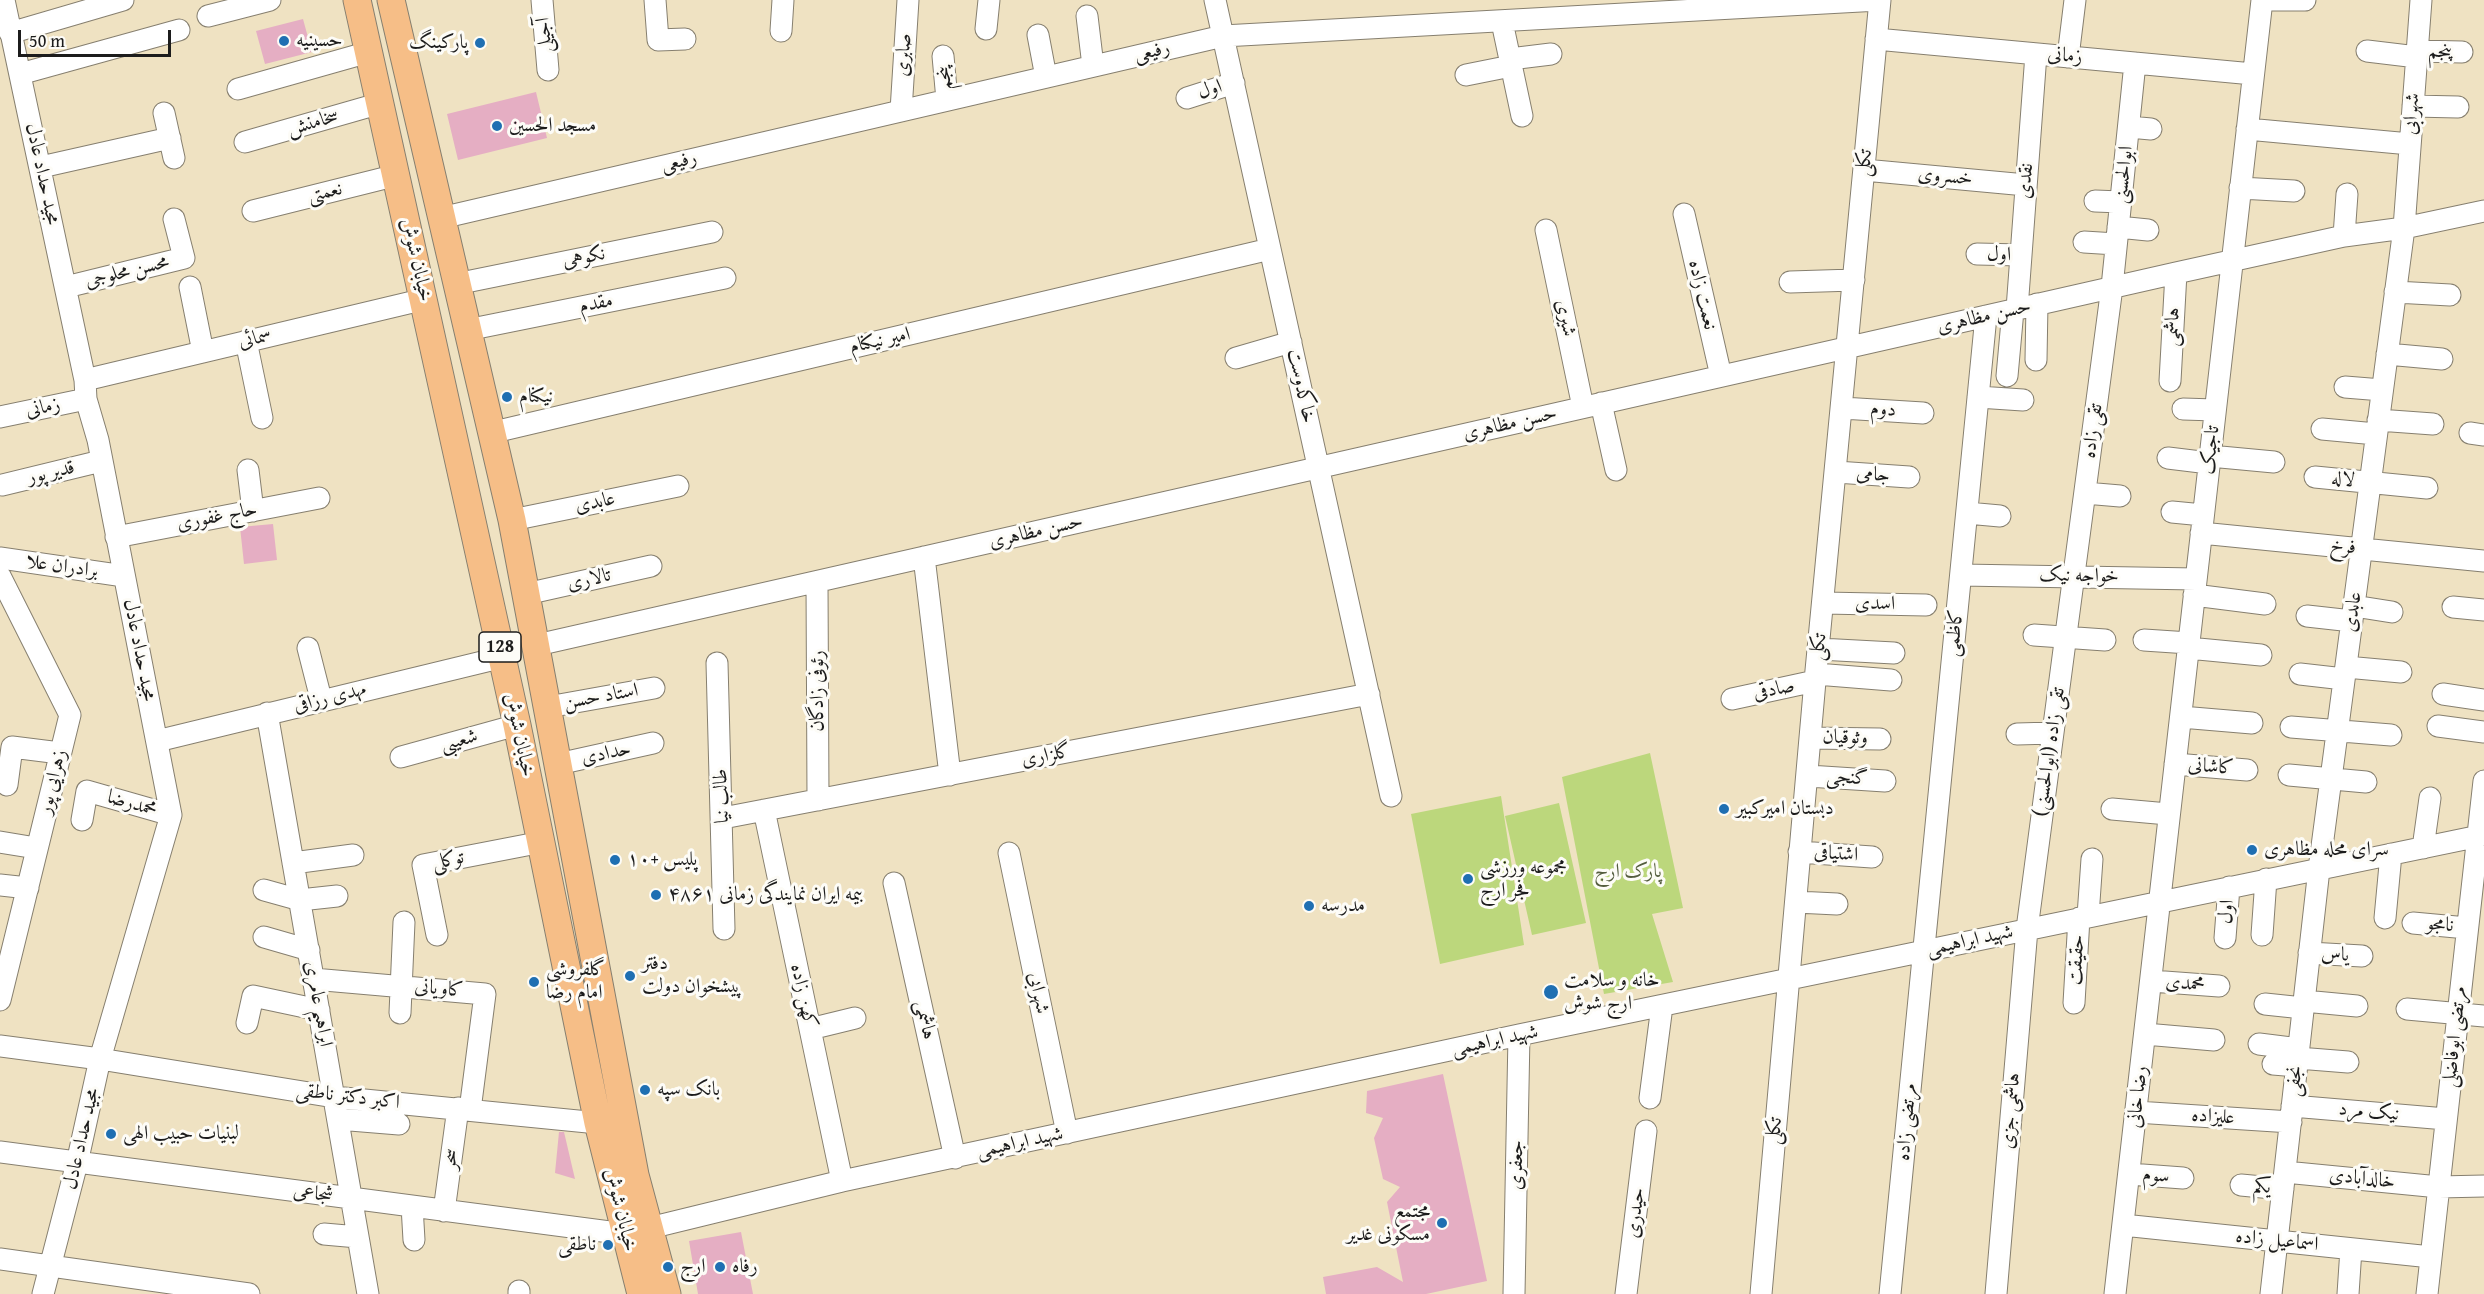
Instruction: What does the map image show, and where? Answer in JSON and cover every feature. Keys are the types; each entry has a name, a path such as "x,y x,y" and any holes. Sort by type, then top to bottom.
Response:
{"main road":[{"name":"خیابان شوش","path":"357,0 518,725 598,1123 637,1231 667,1294"},
{"name":"خیابان شوش","path":"391,0 512,520 537,645 635,1175 642,1294"}],"street":[{"name":"مجید حداد عادل","path":"4,0 66,286 171,815 100,1059 77,1163 43,1294"},
{"path":"10,33 123,0"},
{"path":"208,16 270,0"},
{"name":"آجیلی","path":"542,0 548,70"},
{"path":"655,0 658,40 684,39"},
{"path":"781,31 783,0"},
{"name":"صابری","path":"901,111 908,0"},
{"path":"986,29 989,0"},
{"name":"خاکدوست","path":"1215,0 1391,796"},
{"name":"رفیعی","path":"441,218 1223,36 1880,0"},
{"name":"تکلی","path":"1761,1294 1815,678 1820,649 1880,0"},
{"path":"2068,57 2075,0"},
{"name":"تاجیک","path":"2160,901 2168,814 2262,0"},
{"path":"2271,0 2305,0"},
{"name":"شهرابی","path":"2404,228 2421,0"},
{"path":"1087,16 1093,66"},
{"path":"1502,22 1522,117"},
{"path":"20,74 179,30"},
{"path":"1038,35 1046,77"},
{"name":"زمانی","path":"1876,39 2253,74"},
{"name":"پنجم","path":"2367,51 2417,54 2462,52"},
{"path":"238,89 369,52"},
{"path":"1466,75 1510,62 1551,54"},
{"name":"نقدی","path":"2022,308 2021,255 2036,54"},
{"name":"پنجم","path":"944,56 948,100"},
{"name":"ابوالحسنی","path":"2112,287 2121,202 2134,161 2129,127 2135,63"},
{"name":"اول","path":"1187,98 1233,83"},
{"name":"سخامنش","path":"245,142 381,103"},
{"path":"2413,106 2458,107"},
{"path":"41,167 172,148 164,113"},
{"path":"2129,127 2151,129"},
{"path":"2247,129 2410,144"},
{"name":"خسروی","path":"1864,170 2026,185"},
{"name":"نعمتی","path":"253,212 397,175"},
{"path":"2241,188 2294,191"},
{"path":"2344,236 2347,194"},
{"path":"2095,201 2121,202"},
{"name":"حسن مظاهری","path":"537,645 2232,260 2344,236 2404,228 2484,211"},
{"name":"نعمت زاده","path":"1684,214 1721,376"},
{"name":"محسن محلوجی","path":"66,286 184,258 174,219"},
{"name":"عابدی","path":"2319,869 2404,228"},
{"name":"شیری","path":"1546,230 1592,405 1616,470"},
{"path":"2084,242 2148,230"},
{"name":"نکوهی","path":"456,284 712,232"},
{"name":"امیر نیکنام","path":"490,433 1270,249"},
{"name":"اول","path":"1977,254 2021,255"},
{"name":"هاشمی","path":"2170,381 2176,273"},
{"name":"مقدم","path":"466,330 724,278"},
{"path":"1790,282 1854,280"},
{"path":"190,287 203,352"},
{"name":"تقی زاده","path":"2074,575 2112,287"},
{"path":"2395,292 2450,295"},
{"name":"سمائی","path":"86,390 203,352 425,299"},
{"path":"2022,308 2036,360"},
{"path":"2007,376 2022,308"},
{"name":"کاظمی","path":"1923,950 1986,316"},
{"path":"246,341 262,418"},
{"path":"1236,358 1291,342"},
{"path":"2387,354 2442,358"},
{"path":"2345,387 2382,390"},
{"name":"زمانی","path":"0,417 86,390"},
{"path":"1978,397 2023,400"},
{"name":"دوم","path":"1842,408 1923,413"},
{"path":"2183,409 2215,410"},
{"path":"2322,429 2433,424"},
{"path":"2168,458 2274,462"},
{"name":"قدیر پور","path":"2,485 101,461"},
{"path":"248,470 252,511"},
{"name":"جامی","path":"1836,472 1909,477"},
{"name":"لاله","path":"2316,477 2427,488"},
{"name":"عابدی","path":"512,520 678,486"},
{"path":"2085,493 2120,496"},
{"name":"حاج غفوری","path":"116,537 319,498"},
{"path":"2172,512 2202,524"},
{"path":"1967,513 2000,516"},
{"name":"فرخ","path":"2202,524 2361,549 2484,561"},
{"path":"924,557 950,775"},
{"name":"برادران علا","path":"0,558 124,576"},
{"name":"تالاری","path":"526,594 651,566"},
{"name":"خواجه نیک","path":"1961,574 2074,575 2195,587 2265,604"},
{"name":"تقی زاده (ابوالحسنی)","path":"2026,929 2074,575"},
{"name":"زهرایی پور","path":"0,576 70,715 28,888 7,939 0,1000"},
{"name":"رئوفی زادگان","path":"818,582 818,800"},
{"name":"اسدی","path":"1824,603 1926,605"},
{"path":"2453,608 2484,610"},
{"path":"2307,616 2391,612"},
{"path":"2034,635 2066,635 2105,640"},
{"path":"2144,640 2261,655"},
{"path":"308,648 321,699"},
{"path":"1820,649 1894,653"},
{"name":"مهدی رزاقی","path":"157,741 321,699 502,657"},
{"name":"طالب نیا","path":"717,663 723,818 724,928"},
{"path":"2300,674 2401,672"},
{"name":"صادقی","path":"1732,699 1815,678 1891,680"},
{"name":"استاد حسن","path":"548,707 654,688"},
{"name":"گلزاری","path":"723,818 1369,694"},
{"path":"2444,694 2484,700"},
{"name":"ابراهیم عامری","path":"267,713 368,1294"},
{"path":"2181,717 2252,723"},
{"name":"شعیبی","path":"401,757 518,725"},
{"path":"2438,726 2484,732"},
{"path":"2291,728 2391,735"},
{"path":"2018,734 2053,733"},
{"name":"وثوقیان","path":"1810,738 1880,739"},
{"name":"حدادی","path":"558,764 653,743"},
{"path":"7,784 12,747 60,753"},
{"name":"کاشانی","path":"2175,764 2247,770"},
{"path":"2289,775 2366,782"},
{"name":"گنجی","path":"1808,776 1886,781"},
{"name":"مرتضی ابوفاضلی","path":"2427,1294 2467,928 2481,836 2484,781"},
{"name":"محمدرضا","path":"82,820 87,791 171,815"},
{"path":"2423,848 2430,798"},
{"path":"2112,809 2168,814"},
{"name":"کهن زاده","path":"764,810 842,1181"},
{"name":"شهید ابراهیمی","path":"637,1231 842,1181 1519,1035 2481,836"},
{"path":"0,842 36,848"},
{"name":"توکلی","path":"437,935 423,865 542,842"},
{"name":"اشتیاقی","path":"1799,852 1872,857"},
{"name":"شهرابی","path":"1009,853 1067,1133"},
{"path":"2385,918 2391,854"},
{"path":"293,863 353,855"},
{"path":"2084,917 2092,859"},
{"name":"نجفی","path":"2271,1294 2319,869"},
{"path":"2262,935 2266,879"},
{"name":"هاشمی","path":"894,883 955,1158"},
{"path":"0,885 28,888"},
{"name":"اول","path":"2225,938 2229,887"},
{"path":"264,890 300,900 337,896"},
{"name":"رضا خانی","path":"2115,1294 2160,901"},
{"path":"1796,902 1837,904"},
{"name":"حقیقت","path":"2074,1003 2084,917"},
{"path":"400,1013 404,922"},
{"name":"نامجو","path":"2413,923 2467,928"},
{"name":"هاشمی جزی","path":"1996,1294 2026,929"},
{"path":"264,937 309,950"},
{"name":"مرتضی زاده","path":"1890,1294 1923,950"},
{"name":"یاس","path":"2309,953 2362,956"},
{"name":"کاویانی","path":"314,979 485,994 464,1109"},
{"name":"محمدی","path":"2151,981 2219,986"},
{"path":"247,1023 253,996 319,1010"},
{"path":"2265,1004 2357,1006"},
{"path":"1650,1098 1662,1006"},
{"path":"2407,1009 2458,1016 2484,1016"},
{"path":"810,1029 855,1018"},
{"path":"2145,1034 2214,1040"},
{"name":"جعفری","path":"1514,1294 1519,1035"},
{"path":"2259,1044 2298,1057 2348,1062"},
{"name":"اکبر دکتر ناطقی","path":"0,1046 100,1059 334,1097 598,1123"},
{"path":"2273,1064 2298,1057"},
{"name":"سحر","path":"444,1211 464,1109"},
{"name":"علیزاده","path":"2136,1112 2292,1114"},
{"name":"نیک مرد","path":"2292,1114 2446,1119"},
{"path":"338,1119 399,1124"},
{"name":"حیدری","path":"1626,1294 1646,1131"},
{"name":"شجاعی","path":"0,1152 444,1211 637,1231"},
{"name":"سوم","path":"2129,1174 2183,1178"},
{"name":"یکم","path":"2241,1185 2284,1180"},
{"name":"خالدآبادی","path":"2284,1180 2439,1187 2484,1186"},
{"path":"412,1206 414,1240"},
{"name":"اسماعیل زاده","path":"2123,1225 2431,1257"},
{"path":"324,1234 358,1237"},
{"path":"2348,1294 2350,1249"},
{"path":"0,1259 237,1293"}],"green space":[{"name":"پارک ارج","path":"1650,753 1683,908 1652,914 1673,982 1604,994 1562,777"},
{"name":"مجموعه ورزشی فجر ارج","path":"1501,796 1524,945 1440,964 1411,814"},
{"path":"1559,803 1586,923 1532,935 1505,816"}],"building":[{"name":"حسینیه","path":"303,19 312,52 265,64 256,31"},
{"name":"مسجد الحسین","path":"536,92 547,138 458,160 447,114"},
{"path":"273,524 277,560 244,564 240,527"},
{"path":"1443,1074 1487,1281 1426,1294 1326,1294 1323,1277 1377,1267 1403,1282 1387,1202 1400,1187 1383,1179 1374,1138 1383,1118 1366,1113 1367,1091"},
{"path":"559,1132 564,1132 575,1179 555,1173"},
{"name":"رفاه","path":"741,1232 753,1294 698,1294 689,1241"}],"place":[{"name":"حسینیه","path":"284,41"},
{"name":"پارکینگ","path":"480,43"},
{"name":"مسجد الحسین","path":"497,126"},
{"name":"نیکنام","path":"507,397"},
{"name":"دبستان امیرکبیر","path":"1724,809"},
{"name":"سرای محله مظاهری","path":"2252,850"},
{"name":"پلیس +۱۰","path":"615,860"},
{"name":"مجموعه ورزشی فجر ارج","path":"1468,879"},
{"name":"بیمه ایران نمایندگی زمانی ۴۸۶۱","path":"656,895"},
{"name":"مدرسه","path":"1309,906"},
{"name":"دفتر پیشخوان دولت","path":"630,976"},
{"name":"گلفروشی امام رضا","path":"534,982"},
{"name":"خانه و سلامت ارج شوش","path":"1551,992"},
{"name":"بانک سپه","path":"645,1090"},
{"name":"لبنیات حبیب الهی","path":"111,1134"},
{"name":"مجتمع مسکونی غدیر","path":"1442,1223"},
{"name":"ناطقی","path":"608,1245"},
{"name":"ارج","path":"668,1267"},
{"name":"رفاه","path":"720,1267"}]}
